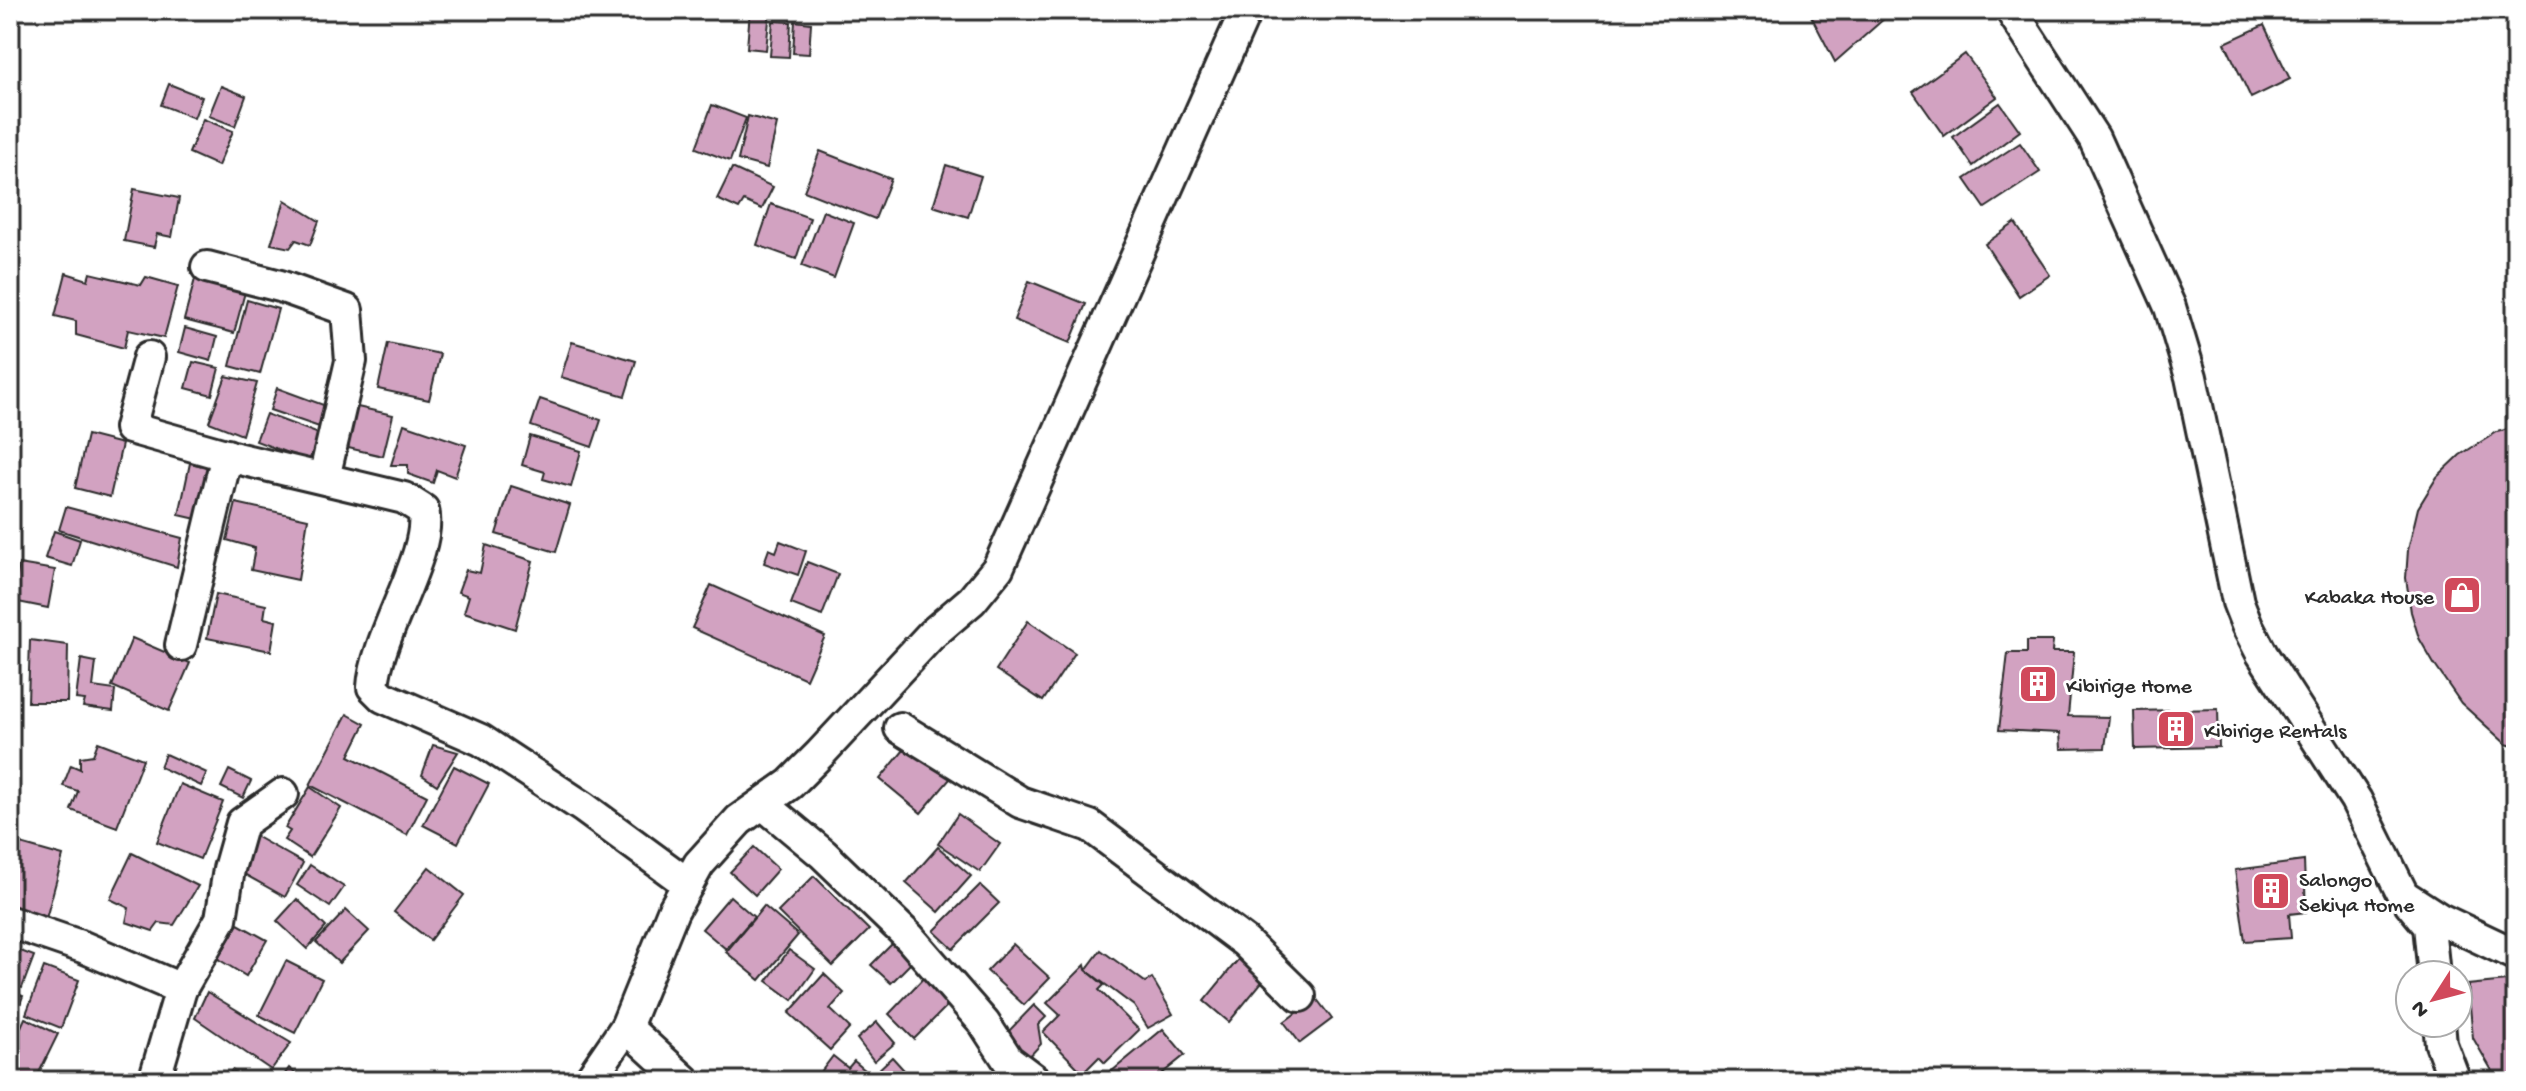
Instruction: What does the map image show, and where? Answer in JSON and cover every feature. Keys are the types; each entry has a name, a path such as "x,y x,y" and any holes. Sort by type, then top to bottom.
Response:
{"street":[{"path":"589,1081 626,1027 673,911 699,864 739,820 790,784 931,635 972,600 998,568 1246,10"},
{"path":"2011,10 2094,138 2170,307 2191,377 2238,602 2247,625 2262,654 2356,800 2403,895 2429,926 2432,959"},
{"path":"207,267 280,286 347,310 351,361 324,478"},
{"path":"149,357 130,428 404,498 423,510 427,523 380,650 373,687 383,697 481,740 583,807 688,884"},
{"path":"181,645 227,455"},
{"path":"900,728 1020,802 1090,826 1245,942 1300,996"},
{"path":"154,1081 181,989 221,919 229,869 242,823 283,794"},
{"path":"763,804 823,854 910,938 984,1023 1008,1060 1036,1081"},
{"path":"2403,895 2462,931 2516,955"},
{"path":"10,922 83,947 181,989"},
{"path":"626,1027 685,1081"},
{"path":"2441,1039 2455,1081"}],"building":[{"path":"750,10 770,10 766,50 747,48"},
{"path":"1808,10 1894,10 1835,62"},
{"path":"773,21 791,22 789,57 770,56"},
{"path":"795,21 811,23 809,54 793,53"},
{"path":"2264,25 2290,79 2251,98 2225,43"},
{"path":"1965,54 1997,97 1944,136 1913,92"},
{"path":"169,84 202,97 194,118 161,105"},
{"path":"221,86 246,96 235,126 209,116"},
{"path":"2000,103 2020,131 1973,166 1953,137"},
{"path":"712,105 746,118 730,161 696,148"},
{"path":"748,116 777,124 767,168 738,160"},
{"path":"203,119 233,131 218,166 189,153"},
{"path":"2020,143 2040,172 1985,208 1965,179"},
{"path":"820,151 891,179 875,219 804,191"},
{"path":"946,165 981,176 968,217 933,206"},
{"path":"732,168 773,187 762,209 744,201 739,209 717,199"},
{"path":"134,189 179,198 172,237 157,234 154,247 124,241"},
{"path":"285,200 319,221 310,245 296,240 290,248 271,244"},
{"path":"771,204 810,218 796,259 757,245"},
{"path":"823,211 854,223 834,278 802,266"},
{"path":"2015,223 2050,275 2019,296 1985,244"},
{"path":"66,273 88,280 90,273 141,285 146,277 178,286 164,338 128,330 124,348 76,335 76,321 55,316"},
{"path":"195,279 245,292 234,333 184,320"},
{"path":"1029,281 1086,304 1070,343 1014,320"},
{"path":"247,300 278,309 260,374 230,366"},
{"path":"185,328 217,337 211,361 179,352"},
{"path":"572,342 636,361 625,396 561,377"},
{"path":"388,343 440,354 429,400 378,389"},
{"path":"193,362 219,368 212,395 186,388"},
{"path":"226,376 257,383 242,435 209,422"},
{"path":"277,388 329,407 322,428 270,410"},
{"path":"540,399 601,420 592,447 531,426"},
{"path":"353,406 393,415 383,456 344,447"},
{"path":"266,414 319,434 309,461 256,441"},
{"path":"404,424 466,445 455,477 437,470 433,483 408,474 408,465 391,465"},
{"name":"Kabaka House","path":"2516,427 2516,747 2506,744 2461,703 2434,664 2419,638 2406,578 2408,550 2418,508 2437,477 2460,455 2497,432"},
{"path":"87,435 122,444 110,497 75,488"},
{"path":"530,436 581,451 571,487 543,479 545,472 522,465"},
{"path":"190,463 212,468 201,520 179,515"},
{"path":"511,486 570,505 556,552 496,534"},
{"path":"236,503 308,519 298,580 251,570 255,548 227,540"},
{"path":"66,507 182,538 177,567 59,530"},
{"path":"54,531 80,540 72,566 45,558"},
{"path":"780,541 806,551 798,575 764,563 769,549 776,552"},
{"path":"486,545 533,561 515,629 464,612 469,596 458,592 466,570 480,573"},
{"path":"807,562 838,574 822,616 791,604"},
{"path":"19,564 55,570 48,608 13,601"},
{"path":"711,585 825,636 806,679 692,628"},
{"path":"216,594 266,605 264,618 276,621 271,651 207,638"},
{"path":"1028,621 1075,653 1043,701 996,670"},
{"path":"132,638 190,663 169,711 112,686"},
{"path":"30,640 68,645 67,702 28,702"},
{"name":"Kibirige Home","path":"2027,641 2053,641 2052,652 2074,652 2068,716 2109,717 2105,748 2061,749 2060,733 1999,730 2008,653 2027,653"},
{"path":"81,659 96,662 93,687 115,690 113,711 83,707 85,700 76,699"},
{"name":"Kibirige Rentals","path":"2218,709 2219,747 2135,749 2134,711"},
{"path":"347,714 365,724 349,756 427,796 407,835 310,785"},
{"path":"913,739 956,772 921,813 880,779"},
{"path":"98,742 143,759 117,827 71,810 78,791 63,786 71,765 80,769 80,757 93,755"},
{"path":"433,745 458,752 437,785 422,775"},
{"path":"165,754 207,773 201,786 160,767"},
{"path":"454,766 489,784 458,843 423,825"},
{"path":"229,770 251,781 243,798 221,787"},
{"path":"180,784 223,802 200,859 157,842"},
{"path":"310,787 341,808 310,857 284,840 290,831 285,828"},
{"path":"958,814 1000,844 980,872 938,844"},
{"path":"255,836 303,863 285,897 237,870"},
{"path":"10,841 63,856 44,926 10,916"},
{"path":"754,847 778,869 755,895 730,872"},
{"path":"938,847 971,876 939,912 906,883"},
{"path":"132,853 198,886 174,925 159,923 153,931 126,922 129,908 110,899"},
{"name":"Salongo Sekiya Home","path":"2304,861 2306,912 2289,914 2291,938 2245,941 2235,870"},
{"path":"310,865 344,887 330,907 297,885"},
{"path":"429,867 464,895 430,940 394,912"},
{"path":"814,876 869,930 833,966 778,912"},
{"path":"980,885 999,903 953,949 934,931"},
{"path":"730,896 754,917 726,949 702,929"},
{"path":"297,899 326,927 307,949 277,921"},
{"path":"764,906 798,935 760,980 726,952"},
{"path":"346,910 369,931 339,963 316,942"},
{"path":"238,924 267,940 246,976 218,959"},
{"path":"898,938 917,957 891,983 871,965"},
{"path":"1013,944 1050,978 1024,1005 987,971"},
{"path":"10,947 34,956 22,988 10,983"},
{"path":"789,950 815,969 793,1000 767,981"},
{"path":"1101,950 1145,982 1152,978 1173,1014 1148,1028 1134,1006 1086,970"},
{"path":"1241,956 1266,977 1229,1022 1204,1001"},
{"path":"286,961 322,979 295,1033 259,1015"},
{"path":"1085,965 1086,970 1104,985 1099,990 1139,1030 1105,1063 1099,1057 1083,1073 1043,1032 1060,1015 1047,1003"},
{"path":"44,967 79,980 61,1028 26,1014"},
{"path":"931,970 958,995 914,1039 889,1014"},
{"path":"824,974 844,993 830,1009 850,1028 830,1050 789,1013"},
{"path":"2516,980 2516,1080 2498,1081 2474,1039 2474,984"},
{"path":"10,991 23,996 10,1030"},
{"path":"207,992 291,1043 271,1070 195,1018"},
{"path":"1316,998 1332,1019 1300,1043 1284,1022"},
{"path":"1034,1005 1046,1017 1038,1025 1041,1044 1028,1058 1005,1035"},
{"path":"25,1018 58,1034 35,1081 12,1081 10,1051"},
{"path":"877,1022 895,1043 874,1061 857,1039"},
{"path":"1163,1029 1185,1055 1153,1081 1100,1081"},
{"path":"833,1056 848,1068 854,1061 878,1081 814,1081"},
{"path":"892,1057 914,1081 882,1081 875,1073"},
{"path":"289,1068 304,1081 280,1081"},
{"path":"232,1070 248,1081 224,1081"}],"place":[{"name":"Kabaka House","path":"2462,595"},
{"name":"Kibirige Home","path":"2038,684"},
{"name":"Kibirige Rentals","path":"2176,729"},
{"name":"Salongo Sekiya Home","path":"2271,891"}]}
